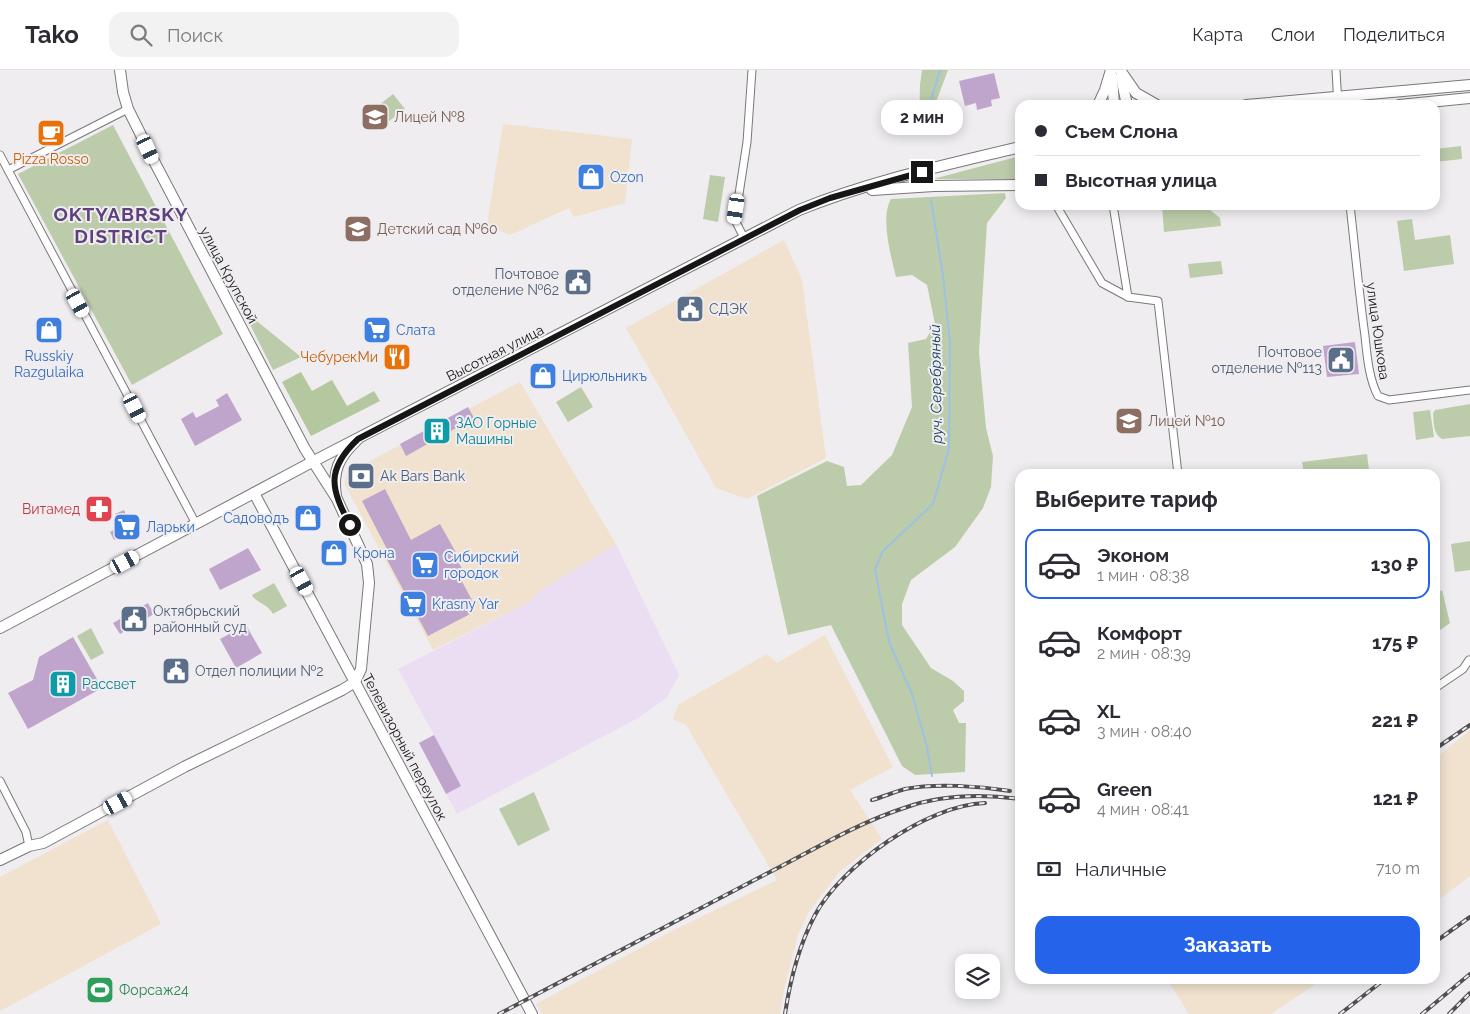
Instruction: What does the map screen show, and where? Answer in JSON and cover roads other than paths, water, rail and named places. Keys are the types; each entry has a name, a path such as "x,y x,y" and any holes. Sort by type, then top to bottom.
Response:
{"main road":[{"name":"улица Крупской","path":"120,70 123,92 128,108 160,174 312,462 336,500 367,564 367,608 361,669 355,682"},
{"path":"1100,100 1111,70"},
{"path":"1111,70 1114,100"},
{"path":"1120,70 1125,100"},
{"path":"1120,70 1136,92 1149,100"},
{"path":"1346,100 1470,85"},
{"path":"1440,101 1470,98"},
{"name":"Высотная улица","path":"0,628 312,462 800,210 851,191 1015,148"},
{"path":"851,191 934,186 1015,185"},
{"path":"336,500 334,481 340,460 344,452 358,439"},
{"name":"Телевизорный переулок","path":"254,493 355,682 364,703 532,1014"},
{"path":"0,860 29,846 43,843 155,783 355,682"}],"street":[{"path":"744,238 735,220 747,142 752,70"},
{"path":"1336,70 1338,100"},
{"path":"8,170 128,108"},
{"path":"0,155 196,524"},
{"path":"1062,210 1102,283 1128,297 1158,301 1177,469"},
{"path":"1114,210 1128,297"},
{"name":"улица Юшкова","path":"1351,210 1362,320 1373,387 1378,396 1389,400 1470,390"},
{"path":"1440,685 1464,669 1469,660"},
{"path":"0,781 26,832 29,846"}],"waterway":[{"name":"руч. Серебряный","path":"921,134 940,70"},
{"name":"руч. Серебряный","path":"931,200 943,275 950,343 949,448 933,504 883,551 875,569 889,642 912,694 927,747 932,776"}],"railway":[{"path":"1440,746 1470,725"},
{"path":"872,800 905,789 930,786 971,787 1010,791"},
{"path":"499,1014 868,822 932,800 976,796 1015,798"},
{"path":"785,1014 796,963 804,938 815,915 828,896 845,877 865,858 913,826 938,814 962,806 985,803"},
{"path":"1440,938 1470,917"},
{"path":"1422,1014 1470,974"},
{"path":"1340,1014 1379,984"},
{"path":"1449,1014 1470,993"}],"place":[{"name":"Лицей №8","path":"375,117"},
{"name":"Pizza Rosso","path":"51,133"},
{"name":"Ozon","path":"591,177"},
{"name":"Детский сад №60","path":"358,229"},
{"name":"Почтовое отделение №62","path":"578,282"},
{"name":"СДЭК","path":"690,309"},
{"name":"Russkiy Razgulaika","path":"49,330"},
{"name":"Слата","path":"377,330"},
{"name":"ЧебурекМи","path":"397,357"},
{"name":"Почтовое отделение №113","path":"1341,360"},
{"name":"Цирюльникъ","path":"543,376"},
{"name":"Лицей №10","path":"1129,421"},
{"name":"ЗАО Горные Машины","path":"437,431"},
{"name":"Ak Bars Bank","path":"361,476"},
{"name":"Витамед","path":"99,509"},
{"name":"Садоводъ","path":"308,518"},
{"name":"Ларьки","path":"127,527"},
{"name":"Крона","path":"334,553"},
{"name":"Сибирский городок","path":"425,565"},
{"name":"Krasny Yar","path":"413,604"},
{"name":"Октябрьский районный суд","path":"134,619"},
{"name":"Отдел полиции №2","path":"176,671"},
{"name":"Рассвет","path":"63,684"},
{"name":"Форсаж24","path":"100,990"}],"district":[{"name":"OKTYABRSKY DISTRICT","path":"121,225"}]}
